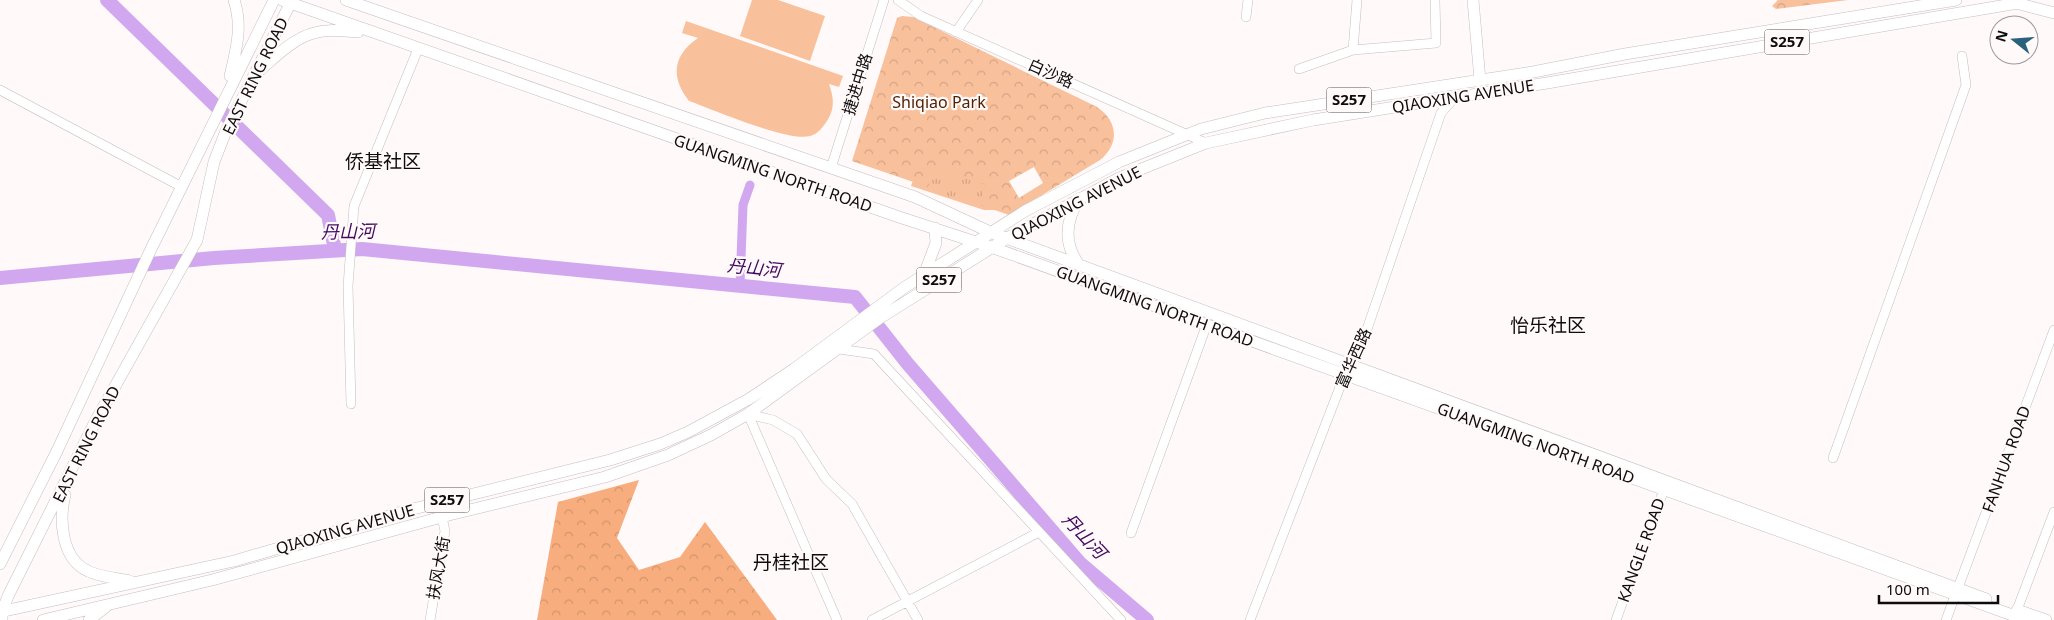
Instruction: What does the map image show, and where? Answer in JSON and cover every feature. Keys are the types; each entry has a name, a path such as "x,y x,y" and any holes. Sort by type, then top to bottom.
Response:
{"main road":[{"path":"224,97 237,51 239,26 234,0"},
{"name":"EAST RING ROAD","path":"0,564 58,450 152,247 214,122 224,97 274,0"},
{"name":"GUANGMING NORTH ROAD","path":"346,0 915,197 990,232 1347,369 1957,592 2026,620"},
{"path":"362,0 377,11"},
{"path":"1456,96 1480,80 1473,0"},
{"name":"QIAOXING AVENUE","path":"885,308 924,274 990,232 1096,173 1188,134 1265,114 1480,80 1926,3 1956,0"},
{"path":"2000,0 2018,3"},
{"name":"EAST RING ROAD","path":"2,614 95,422 197,240 214,162 226,131 256,74 288,1"},
{"name":"GUANGMING NORTH ROAD","path":"288,1 418,49 932,228 992,247 1207,324 1347,369"},
{"name":"QIAOXING AVENUE","path":"885,308 1081,197 1144,167 1206,143 1304,122 2018,3"},
{"name":"S257","path":"2018,3 2054,13"},
{"path":"256,74 294,43 313,33 334,30 370,32"},
{"path":"1080,266 1070,248 1068,233 1071,213 1081,197"},
{"path":"924,274 936,243 932,228 936,207"},
{"name":"S257","path":"863,323 885,308"},
{"name":"QIAOXING AVENUE","path":"43,620 212,580 442,517 635,468 689,446 748,414 838,349 863,323"},
{"name":"QIAOXING AVENUE","path":"2,614 134,582 234,561 405,511 610,460 660,444 688,432 749,399 863,323"},
{"path":"71,472 61,511 63,529 74,561 88,571 134,582"},
{"path":"0,558 8,548"},
{"name":"GUANGMING NORTH ROAD","path":"1957,592 2046,620"},
{"path":"89,620 113,602"}],"street":[{"name":"捷进中路","path":"831,168 884,0"},
{"name":"白沙路","path":"898,0 921,16 1206,143"},
{"path":"956,32 978,0"},
{"path":"1246,17 1248,0"},
{"path":"1353,50 1357,0"},
{"path":"1299,69 1353,50 1436,43 1435,0"},
{"path":"351,404 348,286 354,206 418,49"},
{"path":"1833,458 1966,85 1962,56"},
{"path":"0,90 182,187"},
{"name":"富华西路","path":"1250,620 1347,369 1363,340 1441,113 1456,96"},
{"path":"1131,533 1207,324"},
{"name":"FANHUA ROAD","path":"1946,620 2054,330"},
{"path":"838,349 874,354 1121,620"},
{"path":"748,414 773,420 798,434 826,479 852,504 918,620"},
{"path":"748,414 837,620"},
{"name":"KANGLE ROAD","path":"1616,620 1666,485"},
{"path":"2017,610 2054,512"},
{"name":"扶风大街","path":"430,620 445,531 442,517"},
{"path":"872,620 1039,532"}],"green space":[{"path":"752,0 778,0 825,16 810,61 740,36"},
{"path":"1778,0 1848,0 1776,9 1772,6"},
{"name":"Shiqiao Park","path":"902,16 913,17 1097,107 1109,119 1112,126 1114,133 1111,147 1100,160 1009,215 980,205 986,185 935,167 928,187 852,161 897,18","holes":["1034,167 1043,183 1019,198 1009,181"]},
{"path":"686,21 843,76 839,87 829,84 833,98 832,107 830,116 824,126 813,135 800,137 769,130 689,101 679,83 677,67 683,52 698,38 682,33"},
{"path":"975,155 998,210 984,210 911,186 921,158"},
{"path":"639,480 617,538 639,570 680,557 705,522 777,620 537,620 558,502"}],"waterway":[{"path":"107,0 328,215 335,250"},
{"path":"740,285 743,205 750,185"},
{"name":"丹山河","path":"0,278 214,258 362,249 855,297 907,363 1080,563 1147,620"}],"district":[{"name":"侨基社区","path":"383,161"},
{"name":"怡乐社区","path":"1548,325"},
{"name":"丹桂社区","path":"791,562"}]}
